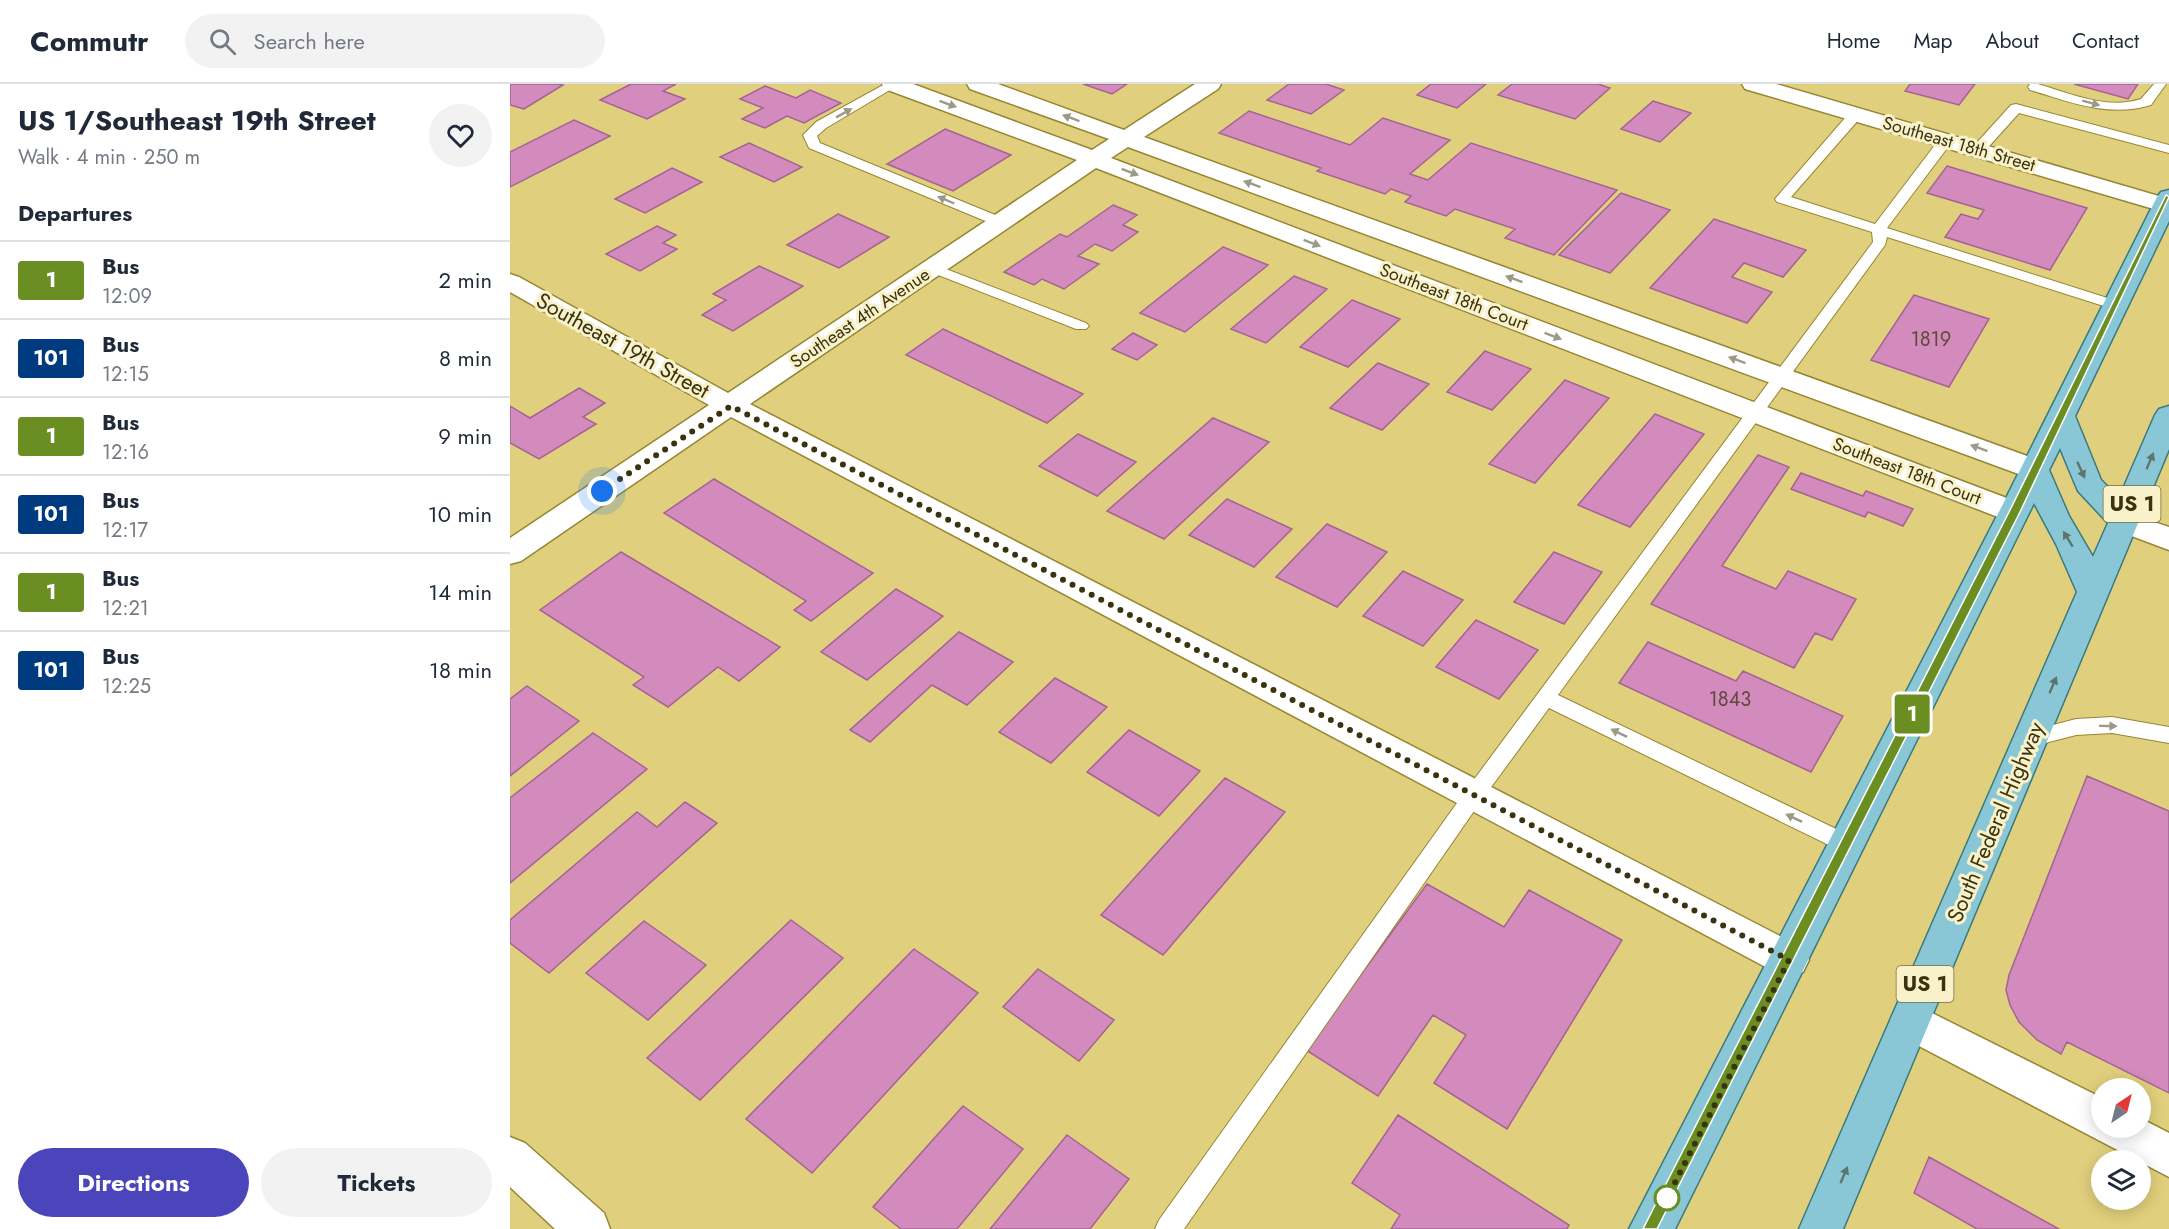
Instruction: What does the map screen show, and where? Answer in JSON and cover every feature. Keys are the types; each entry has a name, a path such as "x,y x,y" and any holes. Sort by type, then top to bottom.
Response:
{"main road":[{"path":"1651,1229 2014,512 2167,201"},
{"path":"2061,415 2088,484 2124,522"},
{"name":"South Federal Highway","path":"1821,1229 2169,415"},
{"path":"2034,469 2055,518 2071,543 2093,592"}],"street":[{"name":"Southeast 18th Court","path":"893,84 2014,512"},
{"name":"Southeast 18th Court","path":"978,84 2034,469"},
{"name":"Southeast 4th Avenue","path":"510,553 1094,159 1210,84"},
{"name":"Southeast 18th Street","path":"1768,86 1978,150 2167,201"},
{"name":"Southeast 19th Street","path":"510,282 731,406 1789,960"},
{"path":"2124,522 2169,539"},
{"path":"1910,1021 2091,1114"},
{"path":"2135,1138 2169,1156"},
{"path":"510,1158 588,1229"}],"lane":[{"path":"893,84 821,125 810,135 814,145 1000,222"},
{"path":"1978,150 2035,85 2104,106 2128,107 2148,101 2160,84"},
{"path":"2016,108 2169,148"},
{"path":"1856,114 1782,199 2115,305"},
{"path":"1168,1229 1474,795 1880,242 1879,230 1946,140"},
{"path":"933,268 1082,326"},
{"path":"1546,698 1847,844"},
{"path":"2030,738 2076,727 2112,725 2169,735"}],"building":[{"path":"510,84 563,85 524,109 510,105"},
{"path":"631,84 676,84 663,91 685,99 647,119 600,100"},
{"path":"1083,84 1127,84 1112,94"},
{"path":"1289,84 1326,84 1344,90 1311,114 1267,100"},
{"path":"1431,84 1486,84 1457,108 1417,95"},
{"path":"1512,84 1598,84 1610,88 1575,119 1498,95"},
{"path":"1910,84 1975,84 1959,105 1905,91"},
{"path":"2074,84 2138,84 2128,99"},
{"path":"765,86 796,98 810,90 841,103 804,123 787,116 765,128 742,119 763,108 740,99"},
{"path":"1653,101 1691,113 1660,142 1621,129"},
{"path":"1249,111 1350,145 1383,118 1450,140 1410,174 1428,180 1471,143 1617,190 1554,255 1505,238 1515,229 1455,209 1446,216 1405,202 1411,196 1391,189 1385,194 1317,171 1321,168 1219,133"},
{"path":"574,120 610,136 510,187 510,152"},
{"path":"945,129 1011,155 953,191 887,164"},
{"path":"749,143 802,167 774,182 720,157"},
{"path":"1947,166 2087,208 2050,270 1945,237 1961,214 1978,219 1984,210 1927,193"},
{"path":"672,168 702,182 645,213 615,199"},
{"path":"1621,193 1670,210 1610,273 1559,255"},
{"path":"1113,205 1137,215 1123,225 1138,232 1112,251 1095,244 1078,256 1099,264 1064,289 1042,279 1034,285 1004,272 1060,234 1067,237"},
{"path":"838,214 889,237 839,268 787,245"},
{"path":"1714,219 1806,250 1783,277 1744,263 1732,277 1772,292 1747,323 1650,288"},
{"path":"657,226 676,235 663,243 677,249 640,271 606,254"},
{"path":"1223,247 1268,265 1185,332 1140,313"},
{"path":"759,266 803,286 733,331 702,315 726,300 713,294"},
{"path":"1294,276 1327,289 1266,343 1231,329"},
{"path":"1914,295 1989,319 1949,387 1871,360"},
{"path":"1352,300 1400,319 1348,367 1300,347"},
{"path":"943,329 1083,394 1047,423 906,355"},
{"path":"1133,333 1157,345 1137,360 1112,349"},
{"path":"1485,351 1531,369 1492,410 1447,392"},
{"path":"1378,363 1429,384 1382,430 1330,408"},
{"path":"1565,380 1609,398 1535,483 1489,464"},
{"path":"579,388 605,403 583,417 596,424 539,459 510,443 510,406 530,418"},
{"path":"1655,414 1704,434 1630,527 1578,505"},
{"path":"1213,418 1269,442 1164,539 1107,511"},
{"path":"1078,434 1136,462 1097,496 1039,466"},
{"path":"1758,455 1789,467 1722,566 1776,589 1788,571 1856,599 1832,640 1815,633 1794,668 1651,604"},
{"path":"1801,473 1863,496 1866,491 1913,509 1903,526 1868,512 1865,517 1791,489"},
{"path":"714,479 873,573 811,621 794,610 806,601 664,513"},
{"path":"1227,499 1292,529 1254,567 1189,535"},
{"path":"1327,524 1387,552 1337,607 1276,577"},
{"path":"621,552 780,647 739,681 718,667 668,707 633,685 644,677 540,610"},
{"path":"1554,552 1602,572 1564,624 1514,602"},
{"path":"1403,571 1463,600 1423,646 1363,616"},
{"path":"896,589 943,616 867,680 821,652"},
{"path":"1476,620 1538,650 1499,699 1436,667"},
{"path":"959,632 1013,662 967,705 932,685 870,742 850,730"},
{"path":"1648,642 1736,681 1743,671 1843,716 1811,772 1619,683"},
{"path":"1055,678 1107,707 1051,763 999,732"},
{"path":"527,686 579,721 510,776 510,699"},
{"path":"1129,730 1200,771 1159,816 1087,772"},
{"path":"593,733 647,769 510,883 510,798"},
{"path":"2087,776 2169,811 2169,1093 2151,1084 2151,1078 2139,1078 2067,1042 2061,1054 2037,1040 2019,1022 2010,1005 2006,990 2009,975"},
{"path":"1225,778 1285,812 1163,955 1101,915"},
{"path":"685,802 717,823 549,973 510,943 510,920 637,812 657,827"},
{"path":"1427,884 1504,927 1529,890 1622,940 1507,1129 1434,1083 1466,1035 1433,1015 1378,1096 1306,1050"},
{"path":"791,920 843,958 700,1100 647,1058"},
{"path":"644,921 706,965 648,1020 586,973"},
{"path":"914,949 978,993 812,1173 746,1119"},
{"path":"1038,969 1114,1020 1079,1061 1003,1007"},
{"path":"963,1106 1023,1149 957,1229 901,1229 873,1207"},
{"path":"1398,1115 1569,1225 1567,1229 1391,1229 1400,1215 1352,1183"},
{"path":"1067,1135 1129,1179 1090,1229 990,1229"},
{"path":"1929,1157 2059,1229 1977,1229 1914,1193"}],"bus line":[{"name":"1","path":"1651,1229 2014,512 2169,197"}],"route":[{"path":"602,491 731,406 1789,960 1667,1198"}]}
